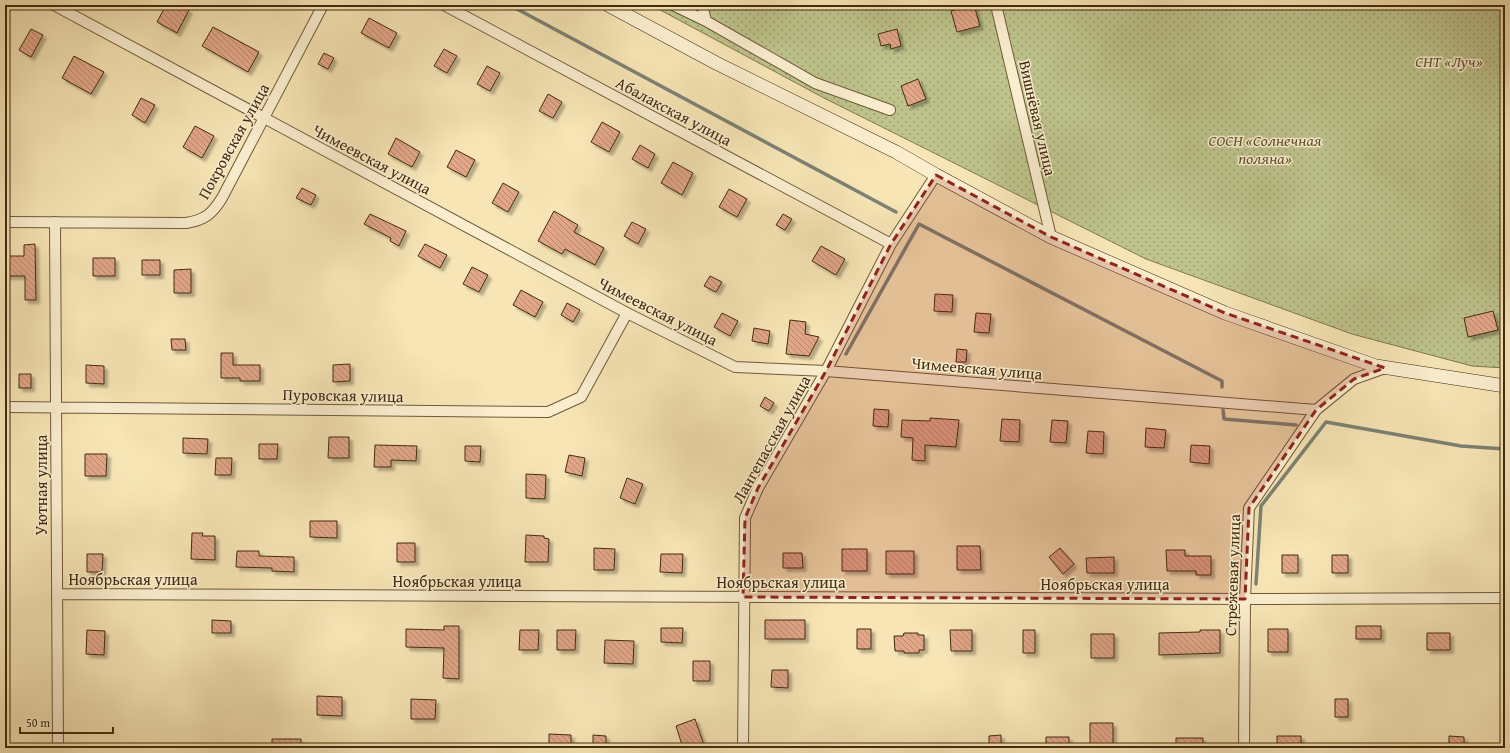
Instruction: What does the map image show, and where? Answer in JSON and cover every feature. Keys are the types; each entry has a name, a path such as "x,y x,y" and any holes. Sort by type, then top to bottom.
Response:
{"street":[{"name":"Чимеевская улица","path":"54,5 627,313 736,367 826,371 1316,410"},
{"name":"Покровская улица","path":"5,222 186,223 200,220 210,214 222,198 323,5"},
{"name":"Абалакская улица","path":"444,5 891,244"},
{"path":"608,5 716,63 896,152 1051,237 1225,313 1385,368 1505,386"},
{"path":"673,5 706,21 815,83 890,110"},
{"path":"702,5 706,21"},
{"name":"Вишнёвая улица","path":"996,5 1051,237"},
{"name":"Лангепасская улица","path":"743,748 743,597 745,518 758,488 826,371 891,244 936,175"},
{"name":"Уютная улица","path":"55,222 58,748"},
{"name":"Пуровская улица","path":"5,407 548,412 581,397 627,313"},
{"name":"Стрежевая улица","path":"1244,748 1245,599 1249,508 1316,410 1354,379 1385,368"},
{"name":"Ноябрьская улица","path":"57,594 1245,599 1505,598"}],"highlighted area":[{"path":"936,175 1051,237 1225,313 1385,368 1354,379 1316,410 1249,508 1245,599 743,597 745,518 758,488 826,371 891,244"}],"green space":[{"name":"СОСН «Солнечная поляна»","path":"651,5 1505,5 1505,368 1472,366 1352,334 1146,259 824,98"}],"building":[{"path":"166,5 180,5 189,10 177,33 157,22"},
{"path":"974,5 980,26 957,32 951,11"},
{"path":"369,18 397,33 389,48 361,33"},
{"path":"213,27 259,52 248,72 202,46"},
{"path":"31,29 43,35 31,57 19,50"},
{"path":"897,29 901,46 891,49 890,44 881,46 878,34"},
{"path":"444,49 457,56 447,73 434,66"},
{"path":"324,53 334,58 328,69 318,64"},
{"path":"74,56 104,72 91,94 62,78"},
{"path":"487,66 500,73 490,91 477,84"},
{"path":"918,79 926,99 908,106 901,86"},
{"path":"548,94 562,102 553,118 539,111"},
{"path":"141,98 155,105 145,123 132,115"},
{"path":"602,122 620,132 609,152 591,142"},
{"path":"195,126 214,136 202,158 183,147"},
{"path":"396,138 420,152 412,167 388,154"},
{"path":"640,145 655,154 648,168 632,159"},
{"path":"456,150 475,160 466,177 447,167"},
{"path":"673,162 693,173 682,195 661,183"},
{"path":"503,183 519,192 508,212 492,203"},
{"path":"302,188 316,195 311,205 296,198"},
{"path":"729,189 747,199 737,217 719,207"},
{"path":"554,211 578,225 574,232 604,248 595,265 565,249 562,254 538,241"},
{"path":"370,214 406,231 399,246 390,241 391,238 364,224"},
{"path":"783,214 792,219 785,230 776,225"},
{"path":"632,222 646,229 638,244 624,236"},
{"path":"35,244 36,300 25,300 25,276 5,276 5,256 24,256 24,245"},
{"path":"425,244 447,255 440,268 418,256"},
{"path":"821,246 845,259 836,275 812,261"},
{"path":"93,258 115,258 115,276 93,276"},
{"path":"142,260 160,260 160,275 142,275"},
{"path":"472,267 488,275 479,292 463,284"},
{"path":"191,269 191,293 174,293 174,270"},
{"path":"710,276 722,282 716,292 704,286"},
{"path":"521,290 543,302 535,317 513,305"},
{"path":"935,294 953,295 952,312 934,311"},
{"path":"567,303 580,310 573,322 561,315"},
{"path":"1493,311 1498,330 1468,337 1464,318"},
{"path":"722,313 738,321 730,336 714,327"},
{"path":"976,313 991,314 989,333 974,332"},
{"path":"790,320 806,322 805,334 819,337 809,356 786,354"},
{"path":"754,328 770,331 768,344 752,341"},
{"path":"171,339 185,339 186,350 172,350"},
{"path":"957,349 967,350 966,362 956,362"},
{"path":"221,353 233,353 233,365 260,365 260,381 240,381 240,378 221,378"},
{"path":"350,364 350,381 333,382 333,365"},
{"path":"86,365 104,366 104,384 86,383"},
{"path":"19,374 31,374 31,388 19,388"},
{"path":"765,397 774,403 769,411 760,406"},
{"path":"874,409 889,410 888,427 873,426"},
{"path":"930,418 959,420 956,447 925,445 925,461 912,460 913,438 901,437 902,420 930,421"},
{"path":"1002,419 1020,420 1019,442 1000,441"},
{"path":"1052,420 1068,421 1066,443 1050,442"},
{"path":"1146,428 1166,430 1164,448 1145,447"},
{"path":"1088,431 1104,432 1103,454 1086,453"},
{"path":"329,437 349,437 349,458 328,458"},
{"path":"183,438 208,439 207,454 183,453"},
{"path":"259,444 278,444 277,459 259,459"},
{"path":"375,445 417,446 416,461 391,460 391,467 374,467"},
{"path":"1191,445 1210,446 1209,464 1190,462"},
{"path":"465,446 481,446 480,462 465,461"},
{"path":"85,454 107,454 106,476 85,476"},
{"path":"569,455 585,458 582,476 565,472"},
{"path":"216,458 232,458 231,475 215,475"},
{"path":"526,474 546,475 545,499 526,498"},
{"path":"627,478 643,484 635,504 620,498"},
{"path":"310,521 337,521 337,538 310,537"},
{"path":"192,533 203,533 202,536 215,536 215,560 191,559"},
{"path":"526,535 544,536 544,538 549,539 548,562 525,562"},
{"path":"397,543 415,543 415,562 397,562"},
{"path":"957,546 980,546 981,570 957,570"},
{"path":"594,548 615,549 614,570 594,570"},
{"path":"1060,548 1074,564 1063,574 1049,557"},
{"path":"842,549 867,549 867,571 842,571"},
{"path":"1166,550 1185,550 1185,556 1211,556 1211,575 1196,575 1196,571 1167,571"},
{"path":"237,551 259,551 259,556 294,557 294,572 272,571 272,568 236,567"},
{"path":"886,551 914,551 914,574 886,574"},
{"path":"783,553 802,553 803,568 783,568"},
{"path":"87,554 103,554 102,572 87,572"},
{"path":"661,554 683,554 682,573 660,572"},
{"path":"1282,555 1298,555 1298,573 1282,573"},
{"path":"1332,555 1348,555 1348,573 1332,573"},
{"path":"1114,557 1114,573 1087,573 1086,558"},
{"path":"212,620 231,621 231,633 212,633"},
{"path":"765,620 805,620 805,639 765,639"},
{"path":"444,626 459,626 459,679 443,678 444,648 406,647 406,629 444,630"},
{"path":"1356,626 1381,626 1381,639 1356,639"},
{"path":"661,628 683,628 682,643 661,642"},
{"path":"857,629 871,629 871,649 857,649"},
{"path":"1268,629 1288,629 1288,652 1268,652"},
{"path":"87,630 105,631 104,655 86,654"},
{"path":"520,630 539,630 538,650 519,650"},
{"path":"557,630 576,630 575,650 557,650"},
{"path":"950,630 972,630 972,651 951,651"},
{"path":"1023,630 1035,630 1035,653 1023,653"},
{"path":"1200,630 1220,630 1220,653 1159,655 1159,633 1200,632"},
{"path":"904,633 918,633 918,635 924,635 924,650 919,650 919,653 904,653 904,651 895,651 894,636 903,636"},
{"path":"1427,633 1450,633 1450,650 1427,650"},
{"path":"1091,634 1114,634 1114,658 1091,658"},
{"path":"605,640 634,641 633,664 604,663"},
{"path":"693,661 710,661 710,681 693,681"},
{"path":"772,670 788,670 788,688 771,687"},
{"path":"317,696 342,697 342,716 317,715"},
{"path":"411,699 436,700 435,719 411,719"},
{"path":"1335,699 1348,699 1348,717 1335,717"},
{"path":"695,719 705,748 683,748 676,726"},
{"path":"1090,723 1113,723 1113,746 1090,746"},
{"path":"549,734 571,735 571,748 549,748"},
{"path":"593,735 606,736 606,748 593,748"},
{"path":"1001,735 1001,748 989,748 989,736"},
{"path":"1277,736 1301,736 1301,748 1277,748"},
{"path":"1449,736 1464,737 1464,748 1449,748"},
{"path":"1046,737 1069,737 1069,748 1046,748"},
{"path":"1176,738 1203,738 1203,748 1176,748"},
{"path":"272,739 301,739 301,748 272,748"}],"waterway":[{"path":"503,5 517,9 896,212"},
{"path":"846,354 919,224 1222,381 1222,387"},
{"path":"1223,410 1224,419 1296,425"},
{"path":"1256,584 1261,506 1326,422 1461,446 1505,449"}],"park label":[{"name":"СНТ «Луч»","path":"1449,61"}]}
